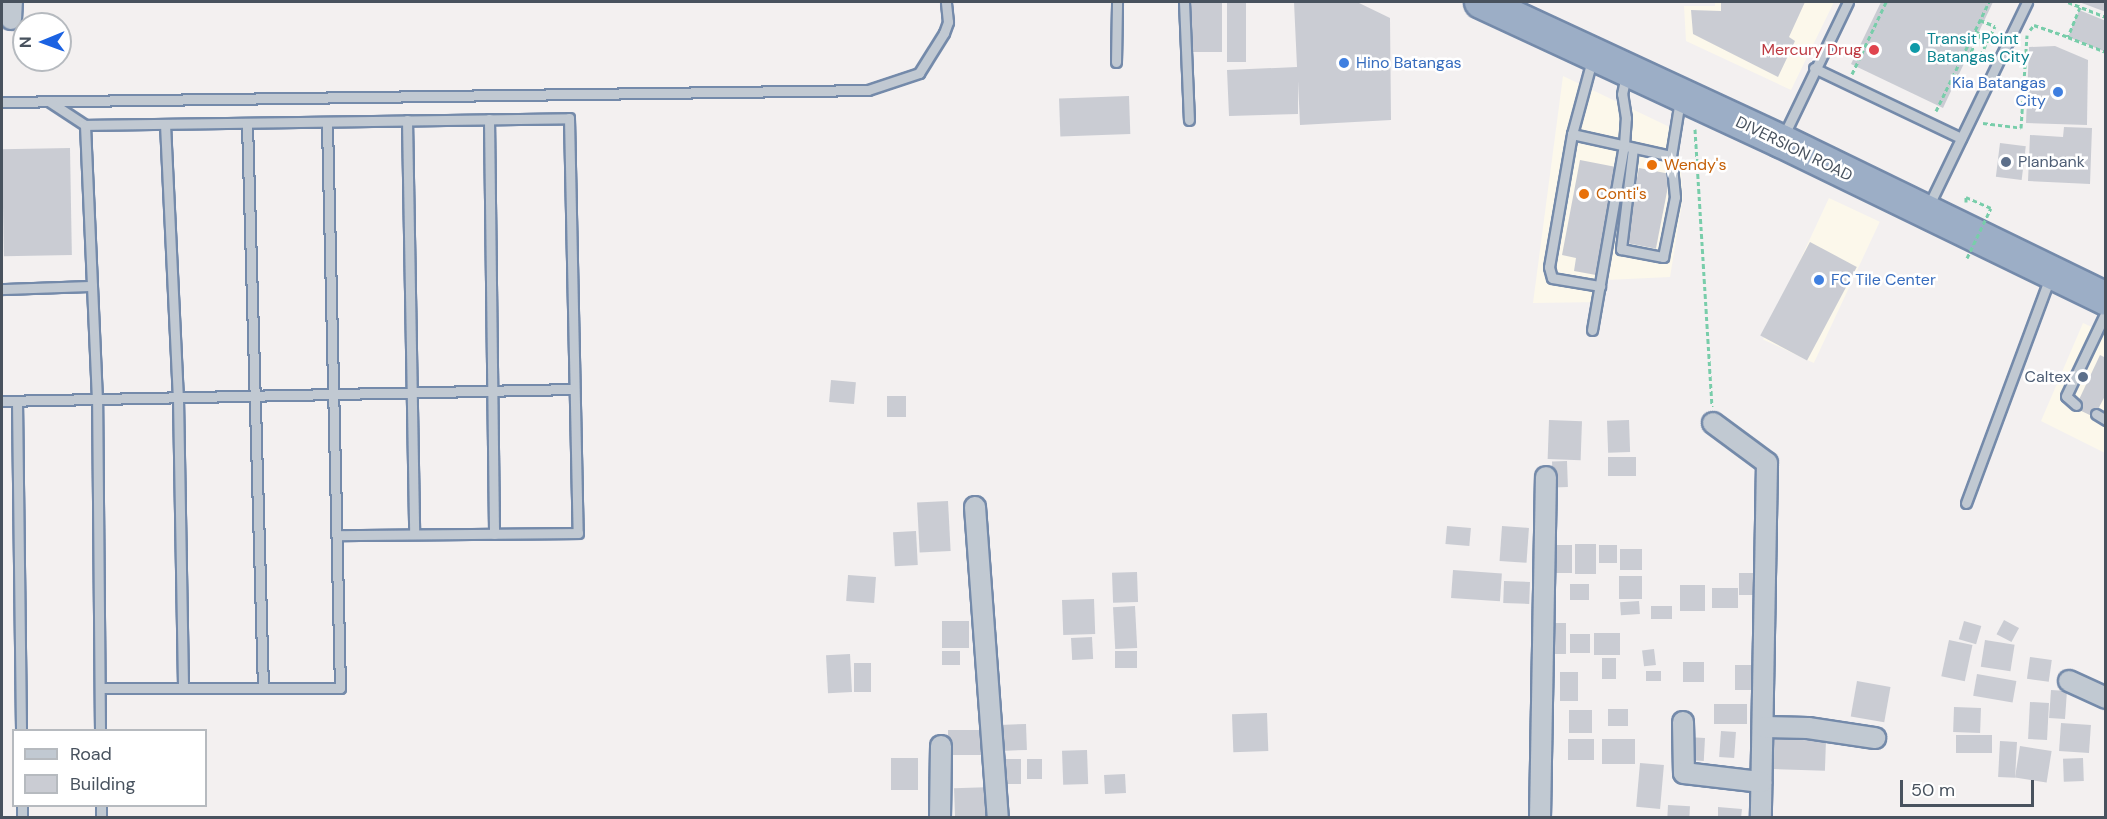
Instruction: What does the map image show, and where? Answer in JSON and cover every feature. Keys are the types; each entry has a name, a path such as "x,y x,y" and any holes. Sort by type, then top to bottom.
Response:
{"highway":[{"name":"DIVERSION ROAD","path":"1481,2 1594,52 2106,299"}],"street":[{"path":"1713,423 1767,463 1765,727 1761,818"},
{"path":"1540,818 1546,477"},
{"path":"975,507 998,818"},
{"path":"2069,681 2106,698"},
{"path":"1683,722 1684,773 1761,782"},
{"path":"1765,727 1808,728 1875,738"},
{"path":"940,818 941,746"}],"lane":[{"path":"2,102 868,90 919,73 944,33 948,22 946,2"},
{"path":"1116,62 1117,2"},
{"path":"1184,2 1189,120"},
{"path":"1781,141 1814,68 1848,2"},
{"path":"1925,213 2027,2"},
{"path":"1594,52 1572,134 1549,267 1552,278 1600,286"},
{"path":"1814,68 1961,138"},
{"path":"1628,69 1622,94 1628,147 1621,249 1664,256 1676,197 1671,156 1682,95"},
{"path":"49,101 85,125 570,118 573,389 578,533 337,535"},
{"path":"489,119 494,534"},
{"path":"407,120 415,393 414,534"},
{"path":"100,688 340,688 327,122"},
{"path":"247,123 263,688"},
{"path":"165,124 178,398 183,688"},
{"path":"85,125 97,400 100,729"},
{"path":"1572,134 1671,156"},
{"path":"1592,330 1628,147"},
{"path":"1966,503 2052,273"},
{"path":"2,289 92,286"},
{"path":"2076,405 2066,396 2106,312"},
{"path":"2,401 573,389"},
{"path":"17,401 21,729"},
{"path":"2096,414 2106,420"}],"path":[{"path":"1856,66 1886,2"},
{"path":"1938,106 1982,21 1989,2"},
{"path":"2068,2 2104,18"},
{"path":"2068,37 2080,7"},
{"path":"1969,121 2021,128 2027,33 2034,25 2106,52"},
{"path":"1975,31 1980,33 1968,58 1977,62 1995,26"},
{"path":"1695,128 1713,423"},
{"path":"1967,258 1991,208 1966,197 1964,201 1984,210 1982,214"}],"shaded area":[{"path":"1715,2 1834,2 1791,90 1686,41 1684,6 1715,6"},
{"name":"Conti's","path":"1563,76 1678,131 1683,198 1670,277 1606,280 1603,302 1533,303"},
{"name":"FC Tile Center","path":"1829,198 1880,222 1814,363 1763,339"},
{"name":"Caltex","path":"2083,323 2105,333 2105,453 2041,421"}],"building":[{"path":"1188,2 1222,2 1222,52 1188,52"},
{"path":"1227,2 1246,2 1246,62 1227,62"},
{"name":"Hino Batangas","path":"1294,2 1357,2 1390,18 1391,120 1300,125 1298,81 1298,114 1229,116 1227,70 1297,67"},
{"path":"1721,2 1805,2 1789,37 1795,41 1778,77 1693,34 1691,10 1721,11"},
{"name":"Transit Point Batangas City","path":"1881,2 1993,2 1943,108 1851,64"},
{"path":"2079,2 2106,2 2106,12"},
{"path":"2079,10 2106,21 2106,52 2068,37"},
{"name":"Kia Batangas City","path":"2055,46 2088,60 2087,125 2026,123 2029,47"},
{"path":"1129,96 1130,134 1060,136 1059,98"},
{"path":"2064,127 2092,128 2090,184 2028,181 2030,135 2063,137"},
{"path":"2000,143 2026,146 2022,180 1996,177"},
{"path":"70,148 72,255 4,256 2,149"},
{"path":"1580,160 1616,167 1596,275 1574,271 1576,258 1562,255"},
{"path":"1639,168 1670,174 1656,249 1624,243"},
{"name":"FC Tile Center","path":"1810,242 1857,267 1807,360 1760,336"},
{"path":"2100,355 2106,358 2106,394 2094,417 2075,408"},
{"path":"831,380 856,382 854,404 829,402"},
{"path":"887,396 906,396 906,417 887,417"},
{"path":"1549,420 1582,421 1581,460 1548,459"},
{"path":"1629,420 1630,452 1608,453 1607,421"},
{"path":"1608,457 1636,457 1636,476 1608,476"},
{"path":"1567,461 1568,487 1553,488 1552,462"},
{"path":"948,501 951,551 920,553 917,503"},
{"path":"1447,526 1471,528 1469,546 1445,544"},
{"path":"1502,526 1529,528 1526,563 1500,561"},
{"path":"916,531 918,565 895,566 893,532"},
{"path":"1575,544 1596,544 1596,574 1575,574"},
{"path":"1550,545 1572,545 1572,573 1550,573"},
{"path":"1599,545 1617,545 1617,563 1599,563"},
{"path":"1620,549 1642,549 1642,570 1620,570"},
{"path":"1453,570 1502,573 1500,601 1451,598"},
{"path":"1137,572 1138,602 1113,603 1112,573"},
{"path":"1739,573 1756,573 1756,595 1739,595"},
{"path":"848,575 876,577 874,603 846,601"},
{"path":"1619,576 1642,576 1642,599 1619,599"},
{"path":"1504,581 1530,582 1529,604 1503,603"},
{"path":"1570,584 1589,584 1589,600 1570,600"},
{"path":"1680,585 1705,585 1705,611 1680,611"},
{"path":"1712,588 1738,588 1738,608 1712,608"},
{"path":"1094,599 1095,634 1063,635 1062,600"},
{"path":"1639,601 1640,614 1621,615 1620,602"},
{"path":"1135,606 1137,648 1115,649 1113,607"},
{"path":"1651,606 1672,606 1672,619 1651,619"},
{"path":"2004,620 2019,628 2011,642 1996,634"},
{"path":"942,621 969,621 969,648 942,648"},
{"path":"1964,621 1981,626 1976,644 1959,639"},
{"path":"1547,623 1566,623 1566,654 1547,654"},
{"path":"1594,633 1620,633 1620,655 1594,655"},
{"path":"1570,634 1590,634 1590,653 1570,653"},
{"path":"1092,637 1093,659 1072,660 1071,638"},
{"path":"1949,640 1972,645 1965,681 1941,676"},
{"path":"1985,640 2015,645 2010,671 1981,667"},
{"path":"1654,649 1656,665 1644,666 1642,650"},
{"path":"942,651 960,651 960,665 942,665"},
{"path":"1115,651 1137,651 1137,668 1115,668"},
{"path":"850,654 852,692 828,693 826,655"},
{"path":"2030,657 2052,660 2049,682 2027,679"},
{"path":"1602,658 1616,658 1616,679 1602,679"},
{"path":"1683,662 1704,662 1704,682 1683,682"},
{"path":"854,663 871,663 871,692 854,692"},
{"path":"1735,665 1752,665 1752,690 1735,690"},
{"path":"1646,671 1661,671 1661,681 1646,681"},
{"path":"1560,672 1578,672 1578,701 1560,701"},
{"path":"1977,674 2016,681 2013,703 1973,696"},
{"path":"1857,681 1890,687 1884,722 1851,716"},
{"path":"2051,690 2067,691 2065,719 2049,718"},
{"path":"2030,702 2049,703 2047,740 2028,739"},
{"path":"1714,704 1747,704 1747,724 1714,724"},
{"path":"1954,707 1981,708 1980,733 1953,732"},
{"path":"1608,709 1628,709 1628,726 1608,726"},
{"path":"1569,710 1592,710 1592,733 1569,733"},
{"path":"1267,713 1268,751 1233,752 1232,714"},
{"path":"2061,723 2091,725 2089,753 2059,751"},
{"path":"1026,724 1027,750 1000,751 999,725"},
{"path":"948,730 983,730 983,755 948,755"},
{"path":"1721,731 1736,732 1734,758 1719,757"},
{"path":"1956,735 1992,735 1992,753 1956,753"},
{"path":"1687,737 1705,738 1704,761 1686,760"},
{"path":"1568,739 1594,739 1594,760 1568,760"},
{"path":"1602,739 1635,739 1635,764 1602,764"},
{"path":"1774,739 1826,741 1825,771 1773,769"},
{"path":"2000,741 2017,742 2015,778 1998,777"},
{"path":"2020,746 2052,751 2047,783 2015,778"},
{"path":"1087,750 1088,784 1063,785 1062,751"},
{"path":"891,758 918,758 918,790 891,790"},
{"path":"2083,758 2084,781 2064,782 2063,759"},
{"path":"1003,759 1021,759 1021,784 1003,784"},
{"path":"1027,759 1042,759 1042,779 1027,779"},
{"path":"1640,763 1664,765 1660,809 1636,807"},
{"path":"1125,774 1126,793 1105,794 1104,775"},
{"path":"993,787 994,816 955,817 954,788"},
{"path":"1668,805 1690,806 1689,818 1667,818"},
{"path":"1718,807 1742,809 1741,818 1718,818"}],"place":[{"name":"Transit Point Batangas City","path":"1915,48"},
{"name":"Mercury Drug","path":"1874,50"},
{"name":"Hino Batangas","path":"1344,63"},
{"name":"Kia Batangas City","path":"2058,92"},
{"name":"Planbank","path":"2006,162"},
{"name":"Wendy's","path":"1652,165"},
{"name":"Conti's","path":"1584,194"},
{"name":"FC Tile Center","path":"1819,280"},
{"name":"Caltex","path":"2083,377"}]}
